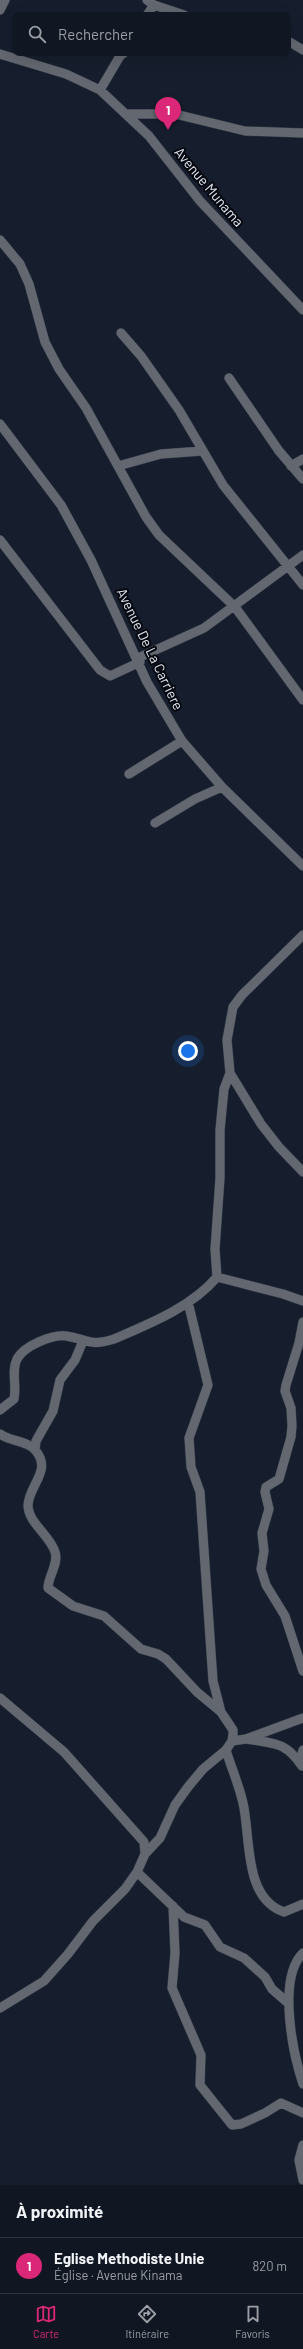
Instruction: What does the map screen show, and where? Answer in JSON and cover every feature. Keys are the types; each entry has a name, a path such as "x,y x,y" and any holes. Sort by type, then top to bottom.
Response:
{"street":[{"path":"0,10 4,0"},
{"path":"148,12 150,2 176,12"},
{"path":"291,43 303,50"},
{"name":"Avenue Munama","path":"0,54 66,74 100,90 149,136 200,201 303,310"},
{"path":"100,90 120,56"},
{"path":"127,114 175,114 245,131 303,133"},
{"path":"0,240 20,264 29,284 45,342 59,369 86,408 133,496 159,535 235,607 303,700"},
{"path":"121,333 141,356 179,410 223,485 303,585"},
{"path":"229,378 291,466 303,479"},
{"name":"Avenue De La Carriere","path":"0,424 61,505 91,560 139,660 147,682 182,741 222,787 303,866"},
{"path":"118,466 161,454 202,451"},
{"path":"291,466 303,459"},
{"path":"0,540 100,670 110,676 204,628 235,607 261,584 303,555"},
{"path":"129,774 182,741"},
{"path":"155,823 195,800 222,787"},
{"path":"0,1410 14,1399 16,1365 18,1358 24,1352 56,1336 66,1336 101,1344 114,1339 188,1302 209,1286 217,1277 215,1249 220,1193 220,1130 224,1089 230,1073 227,1040 233,1007 242,995 303,935"},
{"path":"230,1073 261,1124 279,1147 303,1172"},
{"path":"217,1277 283,1294 303,1302"},
{"path":"188,1302 208,1386 189,1438 188,1452 191,1467 200,1492 211,1664 221,1712"},
{"path":"303,1322 285,1390 291,1408 291,1437 279,1479 266,1487 265,1492 269,1510 262,1533 264,1551 260,1563 266,1585 285,1616 303,1671"},
{"path":"35,1450 36,1441 54,1411 60,1380 75,1360 83,1341"},
{"path":"0,1434 8,1440 23,1442 35,1450 42,1462 41,1475 28,1500 28,1508 32,1518 50,1541 55,1553 56,1562 48,1581 48,1588 73,1606 104,1616 141,1649 158,1654 166,1660 201,1696 221,1712 233,1730 232,1741 226,1750 203,1769 175,1805 160,1838 145,1854 137,1872 44,1981 0,2008"},
{"path":"0,1698 64,1752 144,1842 145,1854"},
{"path":"232,1741 246,1739 303,1718"},
{"path":"246,1739 277,1743 285,1747 303,1766"},
{"path":"226,1750 243,1801 249,1839 251,1872 258,1887 274,1908 284,1912 303,1904"},
{"path":"303,1750 301,1758 303,1766"},
{"path":"137,1872 187,1920 205,1925 220,1946 244,1958 266,1976 272,1989 288,2003"},
{"path":"173,1906 175,1954 172,1988 201,2055 202,2073 200,2085 232,2125 241,2124 264,2114 281,2103 303,2113"},
{"path":"303,1953 293,1972 288,2003 297,2066 303,2084"},
{"path":"303,2145 299,2160 303,2180"}],"place":[{"name":"Eglise Methodiste Unie","path":"168,130"}]}
